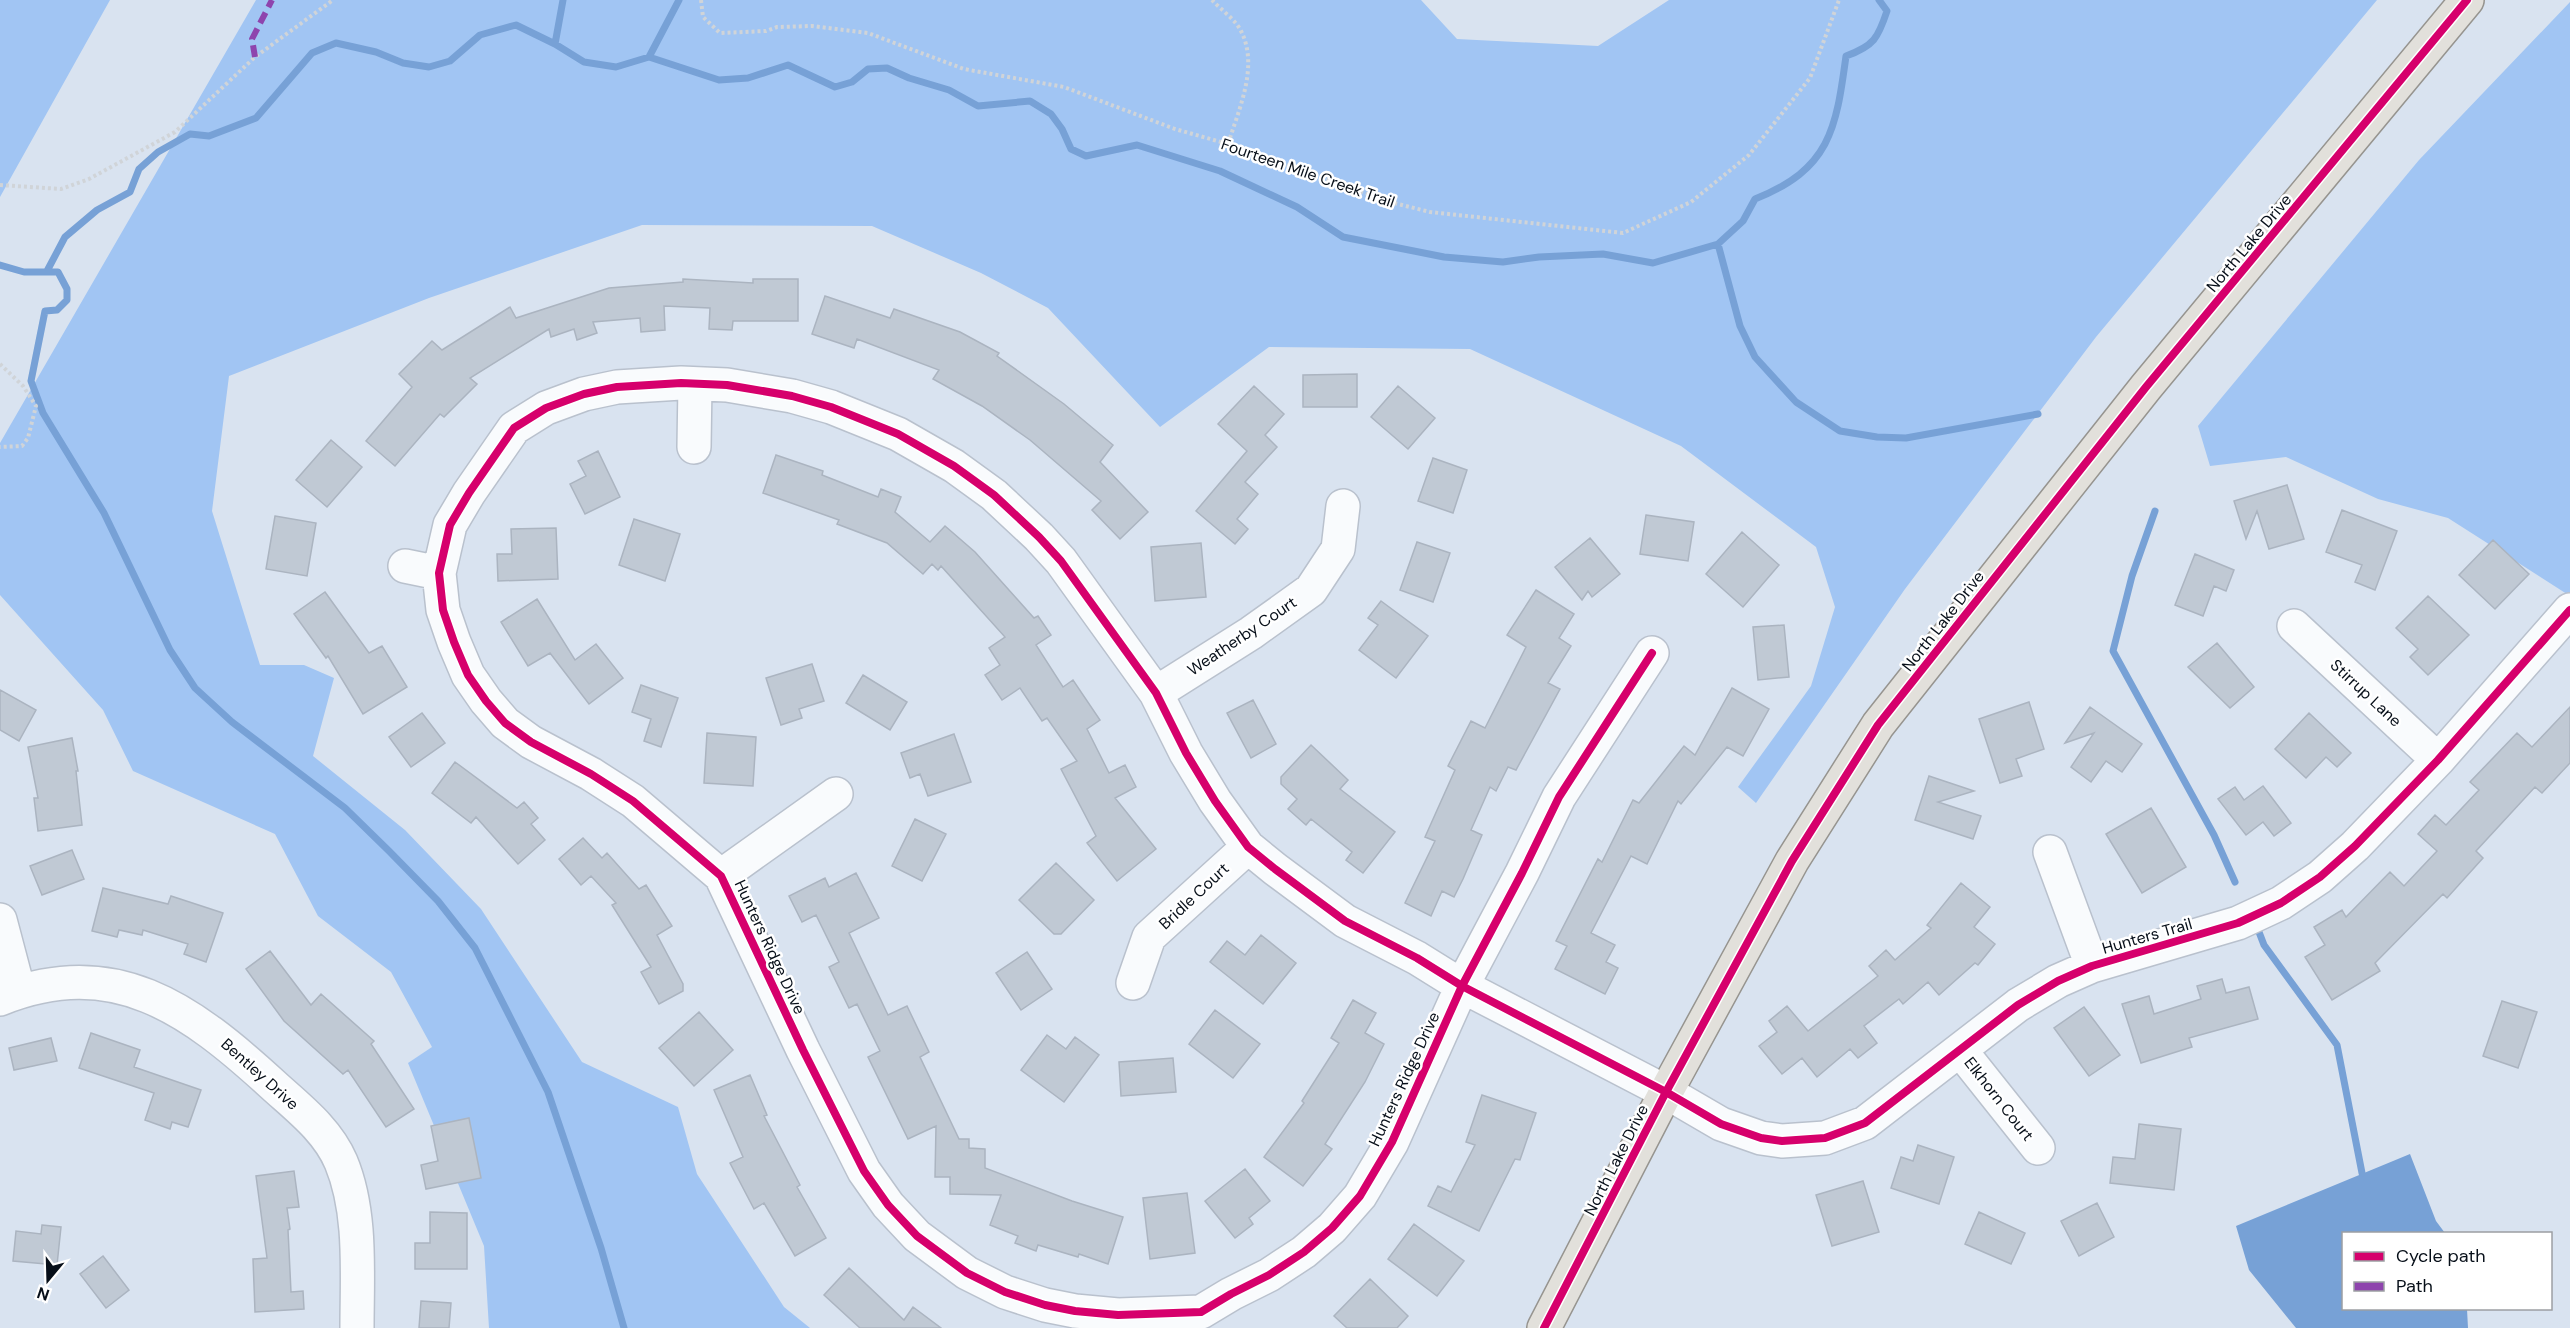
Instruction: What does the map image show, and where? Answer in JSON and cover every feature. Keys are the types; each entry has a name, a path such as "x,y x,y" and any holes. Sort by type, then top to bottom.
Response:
{"main road":[{"name":"North Lake Drive","path":"1544,1328 1666,1092 1792,861 1878,724 2146,387 2467,0"}],"street":[{"path":"694,447 695,384"},
{"name":"Hunters Ridge Drive","path":"1652,653 1559,797 1462,986 1392,1142 1360,1196 1332,1228 1304,1252 1269,1275 1231,1294 1203,1320 1118,1315 1075,1311 1045,1305 1005,1292 967,1273 917,1236 888,1205 864,1171 803,1050 721,876 633,801 591,774 531,742 505,723 468,675 458,653 443,610 439,573 450,525 514,428 546,408 584,394 617,387 727,385 792,396 831,407 898,434 954,466 994,495 1061,561 1156,693 1186,753 1215,801 1248,847 1345,921 1417,958 1462,986 1666,1092"},
{"name":"Weatherby Court","path":"1156,693 1251,633 1311,590 1338,549 1343,506"},
{"path":"405,566 439,573"},
{"name":"Hunters Trail","path":"1666,1092 1721,1124 1751,1135 1782,1141 1825,1138 1865,1123 2038,992 2092,966 2216,931 2281,903 2338,862 2438,760 2570,610"},
{"name":"Stirrup Lane","path":"2294,626 2438,760"},
{"path":"721,876 836,794"},
{"name":"Bridle Court","path":"1133,984 1149,938 1248,847"},
{"path":"2050,852 2092,966"},
{"path":"0,920 9,996"},
{"name":"Bentley Drive","path":"9,996 68,982 99,983 126,988 171,1005 226,1042 318,1126 340,1160 353,1197 357,1328"},
{"name":"Elkhorn Court","path":"1960,1050 2038,1148"}],"path":[{"path":"0,185 62,189 89,178 175,132 255,57 333,0"},
{"path":"1212,0 1241,30 1250,63 1228,144"},
{"path":"0,364 23,386 36,406 28,438 22,446 0,447"}],"shaded area":[{"path":"0,0 110,0 0,197"},
{"path":"256,0 1421,0 1457,39 1598,46 1669,0 2377,0 2096,337 1905,589 1756,803 1738,787 1811,686 1835,607 1816,547 1681,446 1470,349 1269,347 1160,427 1048,308 981,273 872,226 642,225 429,298 229,376 212,511 260,665 304,665 334,678 313,756 405,830 481,909 582,1062 678,1107 697,1174 784,1307 810,1328 489,1328 484,1246 408,1063 432,1047 391,972 318,916 275,834 133,771 103,710 0,595 0,443"},
{"path":"2570,2 2570,596 2448,518 2378,499 2286,457 2210,466 2198,426 2419,160"},
{"path":"2410,1154 2436,1221 2444,1232 2342,1232 2342,1310 2467,1310 2468,1328 2296,1328 2249,1270 2236,1226"}],"building":[{"path":"683,279 753,283 753,279 798,279 798,321 733,321 732,330 709,329 710,308 664,306 665,330 641,332 640,318 593,322 597,333 577,340 574,329 551,337 549,329 470,378 477,384 444,417 440,414 395,466 366,441 412,387 399,374 432,341 442,350 510,307 516,318 609,288 683,282"},
{"path":"825,296 890,318 894,309 960,332 999,353 997,356 1064,404 1113,445 1100,462 1148,512 1120,539 1092,510 1101,501 1030,440 982,406 933,379 939,370 857,339 854,348 812,334"},
{"path":"1357,374 1357,407 1303,407 1303,375"},
{"path":"1254,386 1284,414 1265,435 1277,447 1245,482 1258,494 1237,519 1248,529 1235,544 1196,511 1247,451 1218,424"},
{"path":"1398,386 1435,418 1408,449 1371,417"},
{"path":"331,440 362,467 327,507 296,480"},
{"path":"598,451 620,497 585,514 570,484 586,476 578,461"},
{"path":"776,455 823,471 822,475 878,497 881,489 901,497 895,512 930,542 945,526 975,552 1034,618 1038,616 1051,635 1036,645 1063,687 1073,680 1100,720 1087,729 1109,773 1125,765 1136,787 1115,798 1156,849 1117,881 1087,843 1096,836 1061,769 1077,761 1047,718 1042,721 1020,688 1002,700 985,675 1000,665 989,648 1005,637 941,566 938,570 932,564 923,574 887,543 837,524 839,520 763,493"},
{"path":"1433,458 1467,470 1453,513 1418,501"},
{"path":"2287,485 2304,539 2269,549 2257,511 2246,539 2234,501"},
{"path":"2342,510 2397,531 2375,590 2355,582 2362,565 2326,552"},
{"path":"1646,515 1694,522 1688,561 1640,554"},
{"path":"275,516 316,523 307,576 266,569"},
{"path":"634,519 680,534 665,581 619,565"},
{"path":"556,528 558,579 498,581 497,554 512,554 511,529"},
{"path":"1742,532 1779,565 1743,607 1706,574"},
{"path":"1590,538 1620,574 1592,597 1588,591 1582,600 1555,567"},
{"path":"2493,540 2529,574 2495,609 2459,575"},
{"path":"1417,542 1450,553 1433,602 1400,590"},
{"path":"1201,543 1206,597 1155,601 1151,547"},
{"path":"2195,554 2234,570 2226,591 2214,586 2203,616 2175,605"},
{"path":"1536,590 1574,614 1559,638 1571,646 1548,683 1560,689 1516,770 1508,767 1496,791 1490,787 1471,830 1482,835 1463,879 1454,897 1442,891 1431,916 1405,903 1435,841 1425,837 1455,770 1448,766 1471,721 1485,728 1526,647 1507,635"},
{"path":"325,592 369,653 382,646 407,687 363,714 328,656 326,658 294,614"},
{"path":"2428,596 2469,635 2428,675 2410,657 2418,649 2396,628"},
{"path":"537,599 575,660 596,644 623,678 589,704 550,653 528,666 501,622"},
{"path":"1381,601 1428,636 1396,678 1359,650 1378,625 1368,618"},
{"path":"1784,625 1789,677 1758,680 1753,627"},
{"path":"2217,643 2254,687 2230,708 2188,667"},
{"path":"812,664 824,701 799,709 802,718 781,725 766,678"},
{"path":"863,675 907,702 890,730 846,703"},
{"path":"641,685 678,698 661,747 644,741 651,719 632,712"},
{"path":"1732,688 1769,709 1743,756 1727,747 1681,804 1678,801 1647,864 1631,856 1591,933 1615,945 1606,962 1618,968 1605,994 1555,969 1567,946 1556,941 1598,859 1602,862 1633,800 1639,803 1684,746 1695,755"},
{"path":"0,690 36,710 19,741 0,730"},
{"path":"1253,700 1276,744 1251,758 1227,713"},
{"path":"2029,702 2044,749 2016,759 2022,776 2000,783 1979,719"},
{"path":"2090,707 2142,744 2122,772 2106,761 2091,782 2071,767 2094,733 2065,743"},
{"path":"2570,707 2570,763 2542,793 2535,787 2476,851 2483,858 2447,898 2443,894 2375,963 2380,971 2332,1000 2305,957 2325,945 2314,927 2342,910 2346,917 2390,872 2404,886 2437,851 2418,834 2435,815 2446,825 2479,790 2470,782 2517,733 2532,747"},
{"path":"422,713 445,743 411,767 389,737"},
{"path":"2309,713 2351,753 2337,767 2326,757 2306,778 2275,749"},
{"path":"707,733 756,737 753,786 704,783"},
{"path":"954,734 971,782 928,796 920,774 910,778 901,753"},
{"path":"72,738 78,771 76,771 82,825 38,831 34,798 38,798 28,747"},
{"path":"1311,745 1348,780 1340,789 1395,832 1363,873 1346,860 1352,852 1311,819 1306,825 1288,809 1297,799 1281,784 1281,777"},
{"path":"455,762 517,808 524,802 538,818 531,824 545,840 518,864 476,817 471,823 432,793"},
{"path":"1929,776 1974,791 1938,802 1981,816 1973,839 1915,820"},
{"path":"2263,786 2291,823 2274,836 2263,822 2246,835 2218,799 2235,787 2244,800"},
{"path":"2151,808 2186,867 2142,893 2106,834"},
{"path":"915,819 946,834 922,881 892,866"},
{"path":"583,838 602,858 607,853 639,889 646,885 672,926 657,935 683,984 683,991 659,1004 641,972 651,967 612,905 616,903 591,876 581,885 559,859"},
{"path":"72,850 84,879 42,895 30,866"},
{"path":"1056,863 1094,900 1061,934 1054,934 1019,900"},
{"path":"856,873 879,918 849,933 888,1015 907,1006 929,1052 920,1057 959,1139 969,1139 969,1148 985,1149 985,1168 1072,1201 1123,1217 1108,1264 1079,1254 1078,1257 1038,1245 1036,1251 1015,1243 1018,1236 990,1225 1001,1195 950,1194 950,1177 935,1177 936,1126 908,1139 868,1057 880,1051 857,1004 849,1008 829,967 839,962 816,915 802,922 789,896 825,878 829,887"},
{"path":"1961,883 1990,907 1974,927 1995,944 1978,965 1975,963 1939,995 1928,982 1903,1004 1899,999 1864,1026 1877,1043 1858,1058 1850,1049 1817,1077 1802,1058 1782,1074 1759,1046 1777,1032 1769,1021 1787,1006 1808,1031 1878,976 1869,966 1886,950 1895,960 1931,928 1927,925"},
{"path":"103,888 168,904 171,896 223,913 206,962 184,954 188,944 143,930 142,935 119,930 117,937 92,931"},
{"path":"1261,935 1296,963 1263,1004 1210,962 1227,941 1245,955"},
{"path":"270,951 311,1005 321,994 374,1041 371,1044 414,1109 386,1127 348,1070 343,1074 284,1021 246,969"},
{"path":"1027,952 1052,989 1021,1010 996,973"},
{"path":"2222,979 2226,993 2249,987 2258,1019 2189,1038 2192,1047 2141,1063 2122,1004 2149,996 2154,1014 2201,999 2197,986"},
{"path":"1353,1000 1376,1013 1365,1033 1384,1044 1365,1082 1325,1144 1332,1149 1303,1186 1264,1157 1304,1103 1302,1101 1339,1043 1331,1038"},
{"path":"2502,1001 2537,1012 2518,1068 2483,1056"},
{"path":"2084,1007 2120,1055 2089,1076 2054,1028"},
{"path":"1215,1010 1260,1044 1233,1078 1189,1044"},
{"path":"699,1012 733,1050 694,1086 659,1048"},
{"path":"91,1033 140,1050 134,1067 201,1090 188,1127 172,1122 170,1129 145,1120 154,1093 79,1068"},
{"path":"1047,1035 1066,1049 1075,1037 1099,1055 1064,1102 1021,1070"},
{"path":"51,1038 57,1061 14,1070 9,1048"},
{"path":"1173,1058 1176,1092 1121,1096 1119,1062"},
{"path":"750,1075 767,1115 764,1116 800,1185 797,1187 826,1238 795,1256 764,1203 754,1209 730,1163 743,1157 714,1090"},
{"path":"1482,1095 1536,1113 1520,1160 1515,1159 1479,1231 1428,1206 1438,1186 1451,1192 1475,1145 1466,1142"},
{"path":"469,1118 481,1178 426,1189 421,1165 438,1161 431,1126"},
{"path":"2139,1124 2181,1129 2174,1190 2110,1183 2113,1157 2135,1159"},
{"path":"1918,1145 1954,1157 1939,1204 1891,1188 1901,1157 1913,1161"},
{"path":"1245,1169 1270,1201 1249,1218 1253,1224 1235,1238 1205,1201"},
{"path":"294,1171 299,1207 287,1208 290,1229 288,1230 291,1292 303,1291 304,1309 255,1312 253,1259 267,1258 256,1176"},
{"path":"1863,1181 1879,1232 1832,1246 1816,1195"},
{"path":"1187,1193 1195,1253 1150,1259 1143,1198"},
{"path":"2097,1203 2114,1237 2079,1256 2061,1221"},
{"path":"430,1212 467,1213 467,1269 415,1269 415,1243 430,1243"},
{"path":"1979,1212 2025,1233 2011,1264 1965,1244"},
{"path":"1414,1224 1464,1261 1437,1296 1388,1259"},
{"path":"42,1225 61,1227 57,1265 13,1261 16,1231 41,1234"},
{"path":"103,1256 129,1290 106,1308 80,1274"},
{"path":"849,1268 904,1320 913,1307 941,1328 860,1328 824,1295"},
{"path":"1370,1279 1408,1316 1397,1328 1347,1328 1334,1316"},
{"path":"421,1301 451,1303 449,1328 419,1328"}],"waterway":[{"path":"555,44 563,0"},
{"path":"649,57 679,0"},
{"path":"47,271 65,237 97,210 130,192 139,169 158,152 190,134 209,136 256,118 312,53 336,43 376,52 403,63 429,67 450,61 480,35 516,25 555,44 584,62 616,67 649,57 719,80 748,78 788,65 835,87 852,82 868,69 887,68 909,78 949,90 978,106 1030,101 1051,114 1062,129 1071,149 1086,156 1137,145 1220,171 1297,207 1343,237 1444,257 1503,262 1539,257 1603,254 1653,263 1718,244 1743,221 1755,199 1780,187 1814,160 1833,126 1846,56 1863,49 1874,40 1881,28 1887,11 1879,0"},
{"path":"1718,244 1740,326 1755,357 1796,402 1840,431 1877,437 1906,438 2038,414"},
{"path":"0,265 24,272 58,272 67,289 67,300 57,310 45,311 31,381 43,413 104,513 170,650 195,688 232,722 345,808 438,901 475,948 548,1092 601,1248 624,1328"},
{"path":"2155,511 2132,576 2113,651 2214,835 2235,882"},
{"path":"2259,932 2264,945 2337,1045 2362,1173"}],"marked path":[{"path":"255,57 252,39 272,0"}],"cycle path":[{"path":"1544,1328 1666,1092 1792,861 1878,725 2146,387 2467,0"},
{"path":"1652,653 1559,797 1462,986 1392,1142 1360,1196 1332,1228 1304,1252 1269,1275 1201,1312 1118,1315 1075,1311 1045,1305 1005,1292 967,1273 917,1236 888,1205 864,1171 803,1050 721,876 633,801 591,774 531,742 505,723 468,675 443,610 439,573 450,525 514,428 546,408 584,394 617,387 681,383 727,385 792,396 831,407 898,434 954,466 994,495 1061,561 1156,693 1186,753 1215,801 1248,847 1275,869 1345,921 1417,958 1462,986 1666,1092 1721,1124 1761,1138 1782,1141 1825,1138 1865,1123 2018,1005 2058,981 2092,966 2238,923 2281,903 2320,877 2355,846 2438,760 2570,610"}]}
